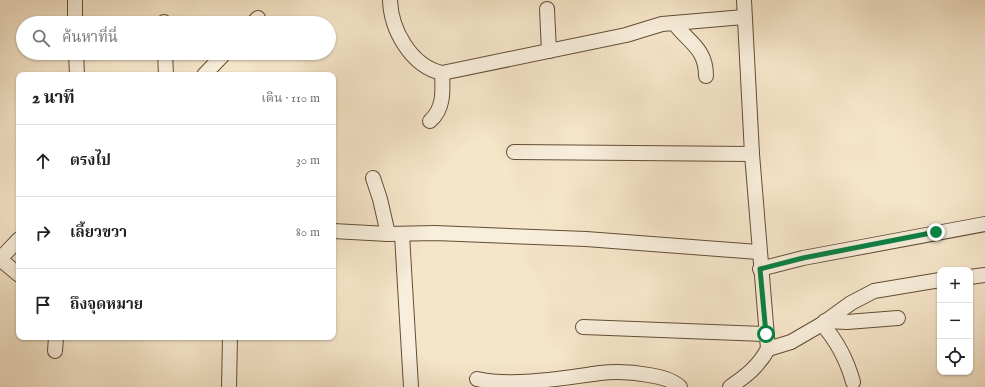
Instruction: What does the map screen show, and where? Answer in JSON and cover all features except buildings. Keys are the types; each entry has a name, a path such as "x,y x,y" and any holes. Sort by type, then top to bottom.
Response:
{"street":[{"path":"74,0 75,16"},
{"path":"390,0 391,10 398,32 413,56 425,66 442,73 626,35 646,28 674,23 744,17"},
{"path":"730,387 751,373 762,361 768,349 758,252 744,0"},
{"path":"547,9 549,51"},
{"path":"674,23 684,36 701,52 706,64 706,76"},
{"path":"76,60 77,72"},
{"path":"165,60 166,72"},
{"path":"207,72 218,60"},
{"path":"430,121 437,115 441,107 443,92 442,73"},
{"path":"514,152 752,154"},
{"path":"373,178 380,199 388,234"},
{"path":"760,269 803,258 985,224"},
{"path":"336,230 402,235 435,234 586,239 758,252"},
{"path":"402,235 411,387"},
{"path":"16,242 0,259 16,272"},
{"path":"973,277 985,275"},
{"path":"768,349 791,342 851,303 874,291 937,280"},
{"path":"823,322 847,322 898,318"},
{"path":"823,322 847,361 853,382"},
{"path":"583,327 766,334"},
{"path":"55,351 56,340"},
{"path":"229,387 230,340"},
{"path":"477,379 488,384 522,386 544,384 601,373 628,371 664,377 680,387"}],"route":[{"path":"766,334 760,269 803,258 936,232"}]}
